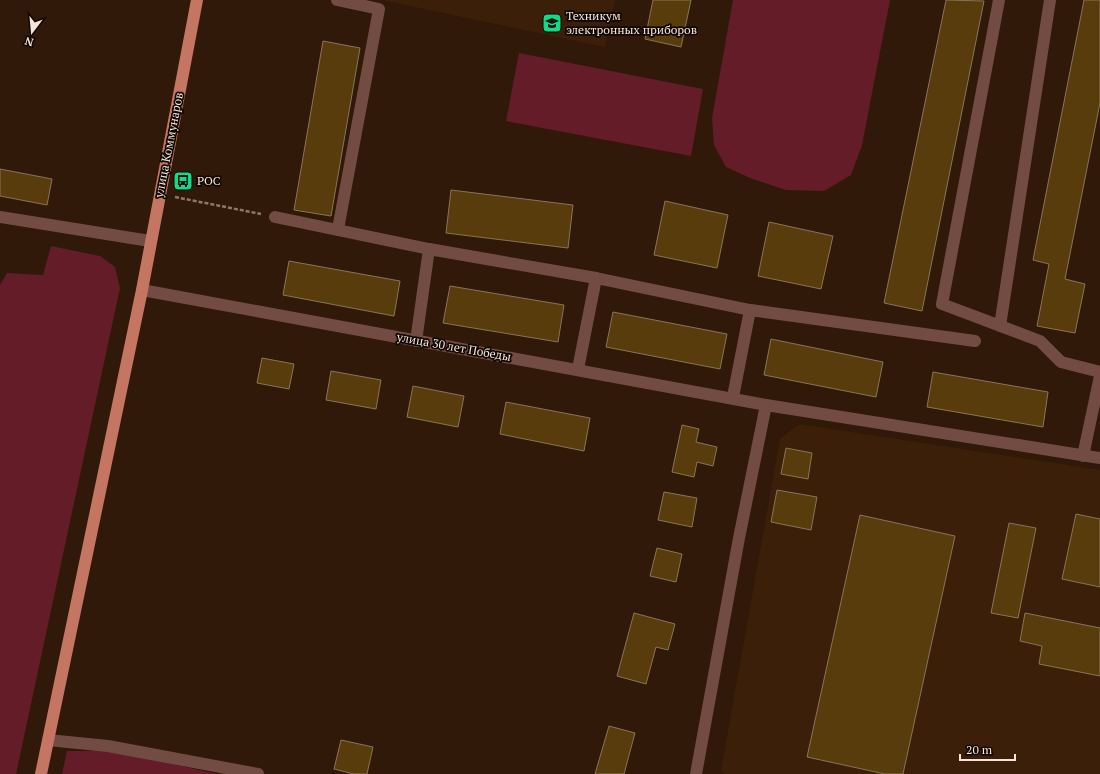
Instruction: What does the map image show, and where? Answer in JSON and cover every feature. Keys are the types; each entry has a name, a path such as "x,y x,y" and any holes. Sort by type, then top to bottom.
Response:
{"main road":[{"name":"улица Коммунаров","path":"41,774 142,290 150,241 197,0"}],"street":[{"path":"337,0 379,8 338,229"},
{"path":"999,0 942,304 1040,341 1061,362 1100,372"},
{"path":"1000,326 1050,0"},
{"path":"0,217 150,241"},
{"path":"275,217 429,249 596,278 750,310 975,341"},
{"path":"416,341 429,249"},
{"path":"578,369 596,278"},
{"name":"улица 30 лет Победы","path":"142,290 416,341 733,397 766,405 1100,458"},
{"path":"733,397 750,310"},
{"path":"1083,456 1100,376"},
{"path":"696,774 739,538 766,405"},
{"path":"48,740 108,746 258,774"}],"path":[{"path":"159,194 275,217"}],"shaded area":[{"name":"Техникум электронных приборов","path":"382,0 615,0 605,47"},
{"path":"733,0 890,0 862,145 851,175 824,191 786,190 750,178 726,167 714,145 712,118"},
{"path":"519,53 703,89 691,156 506,121"},
{"path":"51,246 100,256 115,267 120,288 16,774 0,774 0,285 7,273 43,275"},
{"path":"799,424 1100,470 1100,774 725,774 721,771 780,439"},
{"path":"67,751 117,751 216,774 62,774"}],"building":[{"path":"653,0 691,0 681,47 645,39"},
{"path":"946,0 984,1 922,311 884,303"},
{"path":"1084,0 1100,0 1100,103 1065,279 1085,284 1075,333 1037,326 1049,264 1033,260"},
{"path":"323,41 360,48 331,216 294,210"},
{"path":"0,169 52,179 47,205 0,196"},
{"path":"451,190 573,205 568,248 446,233"},
{"path":"665,201 728,215 717,268 654,255"},
{"path":"769,222 833,236 821,289 758,276"},
{"path":"289,261 400,281 394,316 283,295"},
{"path":"450,286 564,305 558,342 443,323"},
{"path":"613,312 727,334 720,369 606,347"},
{"path":"771,339 883,362 876,397 764,375"},
{"path":"262,358 294,364 289,389 257,383"},
{"path":"331,371 381,380 376,409 326,400"},
{"path":"933,372 1048,392 1043,427 927,407"},
{"path":"413,386 464,396 458,427 407,417"},
{"path":"506,402 590,418 584,451 500,434"},
{"path":"682,425 699,429 696,442 717,447 713,466 697,462 694,477 672,472"},
{"path":"786,448 812,453 808,479 781,474"},
{"path":"777,490 817,497 811,530 771,522"},
{"path":"664,492 697,498 692,527 658,520"},
{"path":"1076,514 1100,519 1100,587 1062,579"},
{"path":"860,515 955,536 903,774 885,774 807,757"},
{"path":"1009,523 1036,528 1018,618 991,613"},
{"path":"657,548 682,554 676,582 650,576"},
{"path":"634,613 675,624 668,650 656,647 646,684 617,676"},
{"path":"1025,613 1100,628 1100,676 1039,664 1042,646 1020,641"},
{"path":"609,726 635,733 624,774 595,774"},
{"path":"341,740 373,747 367,774 354,774 334,769"}],"place":[{"name":"Техникум электронных приборов","path":"552,23"},
{"name":"РОС","path":"183,181"}]}
